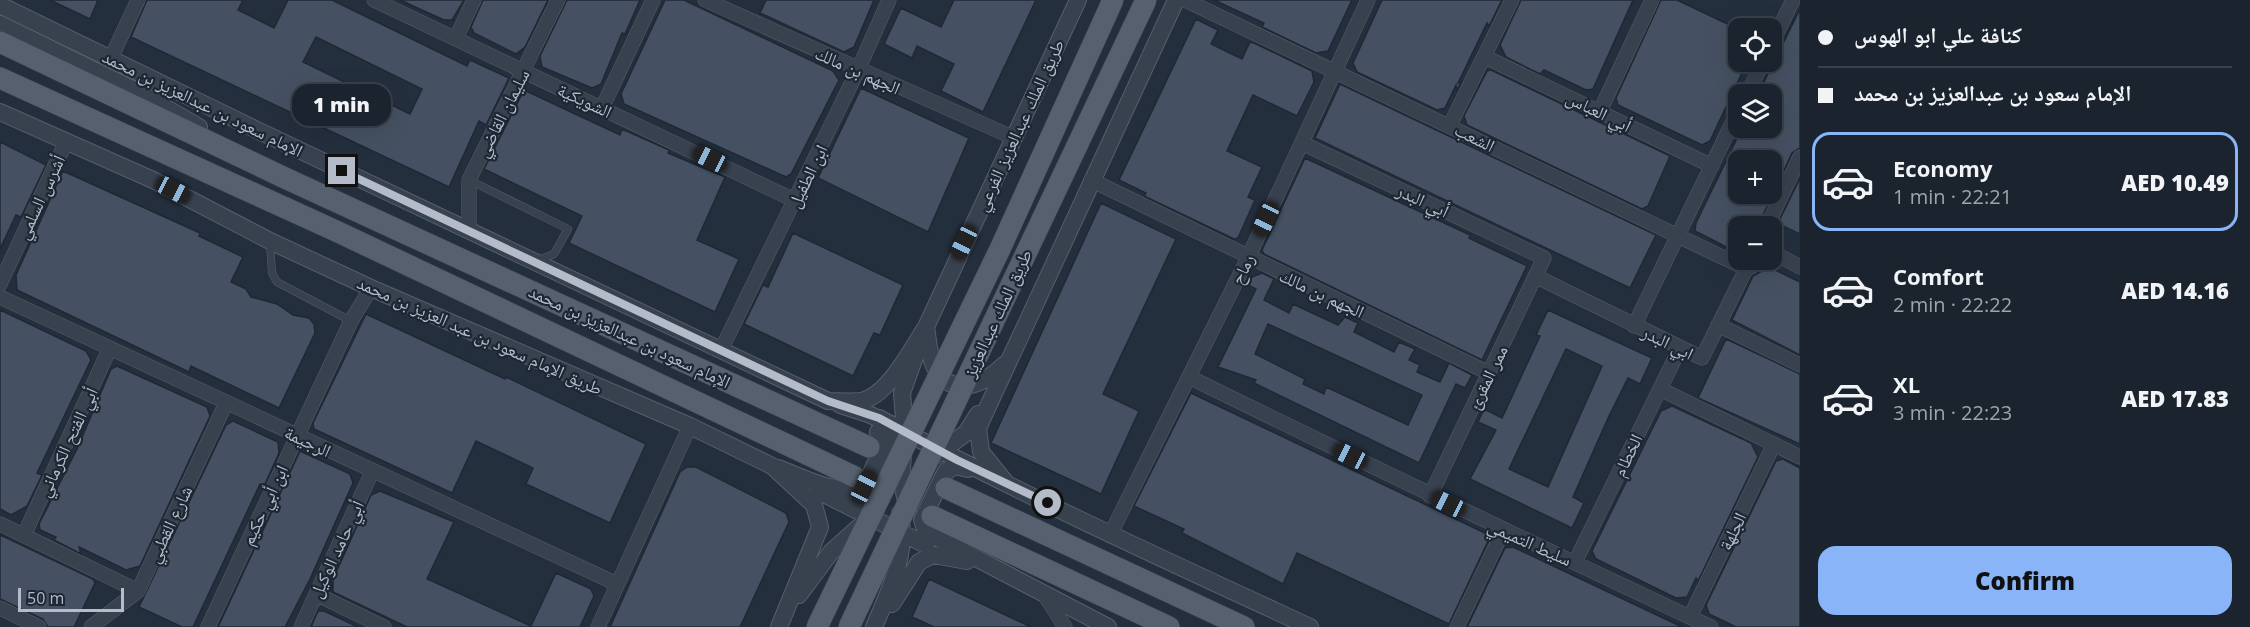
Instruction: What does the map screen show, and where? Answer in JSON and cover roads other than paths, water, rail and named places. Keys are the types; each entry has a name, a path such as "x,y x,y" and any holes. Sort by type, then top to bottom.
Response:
{"main road":[{"name":"طريق الملك عبدالعزيز","path":"817,627 1000,249 1113,0"},
{"name":"طريق الملك عبدالعزيز","path":"849,627 1146,0"},
{"name":"الإمام سعود بن عبدالعزيز بن محمد","path":"0,42 285,178 869,447"},
{"name":"الإمام سعود بن عبدالعزيز بن محمد","path":"0,78 127,138 336,231 855,477"},
{"path":"0,93 41,110 127,138"},
{"path":"946,488 1244,627"},
{"path":"932,516 1169,627"}],"street":[{"path":"111,58 138,0"},
{"name":"الشويكية","path":"374,0 796,201"},
{"path":"456,38 474,0"},
{"name":"سليمان القاضي","path":"469,231 469,180 558,0"},
{"path":"602,108 653,0"},
{"name":"الجهم بن مالك","path":"705,0 1012,137"},
{"name":"ابن الطفيل","path":"722,350 796,201 889,0"},
{"name":"طريق الملك عبدالعزيز الفرعي","path":"893,377 926,327 1012,137 1078,0"},
{"path":"1006,483 981,452 978,428 1176,0"},
{"name":"الشعب","path":"1185,0 1450,125 1677,236 1728,256"},
{"name":"رماح","path":"1110,535 1248,258 1368,0"},
{"path":"1450,125 1512,0"},
{"path":"1600,111 1652,0"},
{"path":"1782,22 1792,0"},
{"name":"الإمام سعود بن عبدالعزيز بن محمد","path":"0,5 828,401 862,400 876,395 893,377"},
{"path":"0,24 142,94 285,178"},
{"name":"أبي العباس","path":"1485,57 1712,166"},
{"name":"طريق الإمام سعود بن عبد العزيز بن محمد","path":"0,112 153,180 270,241 371,288 690,426 772,466 814,505 820,527 782,620"},
{"path":"1535,276 1634,326 1728,132"},
{"name":"أشرس السلمي","path":"0,284 66,142"},
{"name":"أبي البدر","path":"1302,143 1544,258"},
{"path":"1772,216 1800,157"},
{"name":"الجهم بن مالك","path":"1091,180 1489,373"},
{"path":"1782,257 1800,267"},
{"name":"ممر المقرئ","path":"1430,496 1544,258"},
{"path":"1746,270 1718,325 1800,365"},
{"name":"ابن أبي حكيم","path":"208,627 351,321 371,288"},
{"name":"الرجيمة","path":"0,297 617,584"},
{"name":"ابي البدر","path":"1634,326 1702,358 1718,325"},
{"path":"926,327 934,368 953,385 962,388 990,379 1011,359"},
{"path":"926,327 902,393 905,432 898,485 915,532 926,545"},
{"name":"أبي الفتح الكرماني","path":"24,535 110,348"},
{"name":"الخطام","path":"1575,562 1680,348"},
{"path":"854,507 870,505 898,485 935,467 950,456 1011,359"},
{"name":"سليط التميمي","path":"1189,377 1503,531 1575,562 1711,627"},
{"path":"1660,389 1800,457"},
{"path":"828,401 879,418 950,456 1110,535 1310,627"},
{"path":"772,466 832,488 850,492 864,487 884,446 881,437 875,428 828,401"},
{"name":"شارع القطبي","path":"91,627 138,591 226,403"},
{"path":"874,627 898,571 904,534 891,434 879,418"},
{"path":"598,627 690,426"},
{"name":"الجلهة","path":"1690,617 1774,444"},
{"path":"772,466 926,545 983,564"},
{"path":"1006,483 956,466 946,471 922,520 926,532 1046,597 1108,627"},
{"name":"أبي حامد الوكيل","path":"301,627 372,472"},
{"path":"782,620 831,552 848,534 871,516 898,485"},
{"path":"0,524 138,591"},
{"path":"1457,627 1503,531"},
{"path":"874,627 919,562 933,555 983,564"},
{"path":"782,620 828,568 849,567 861,571 874,584 879,597 874,627"},
{"path":"316,594 384,627"},
{"path":"1046,597 1065,627"},
{"path":"0,608 39,627"}],"lane":[{"path":"469,180 568,228 554,254 534,261"},
{"path":"270,241 272,273 277,282 351,321"}]}
